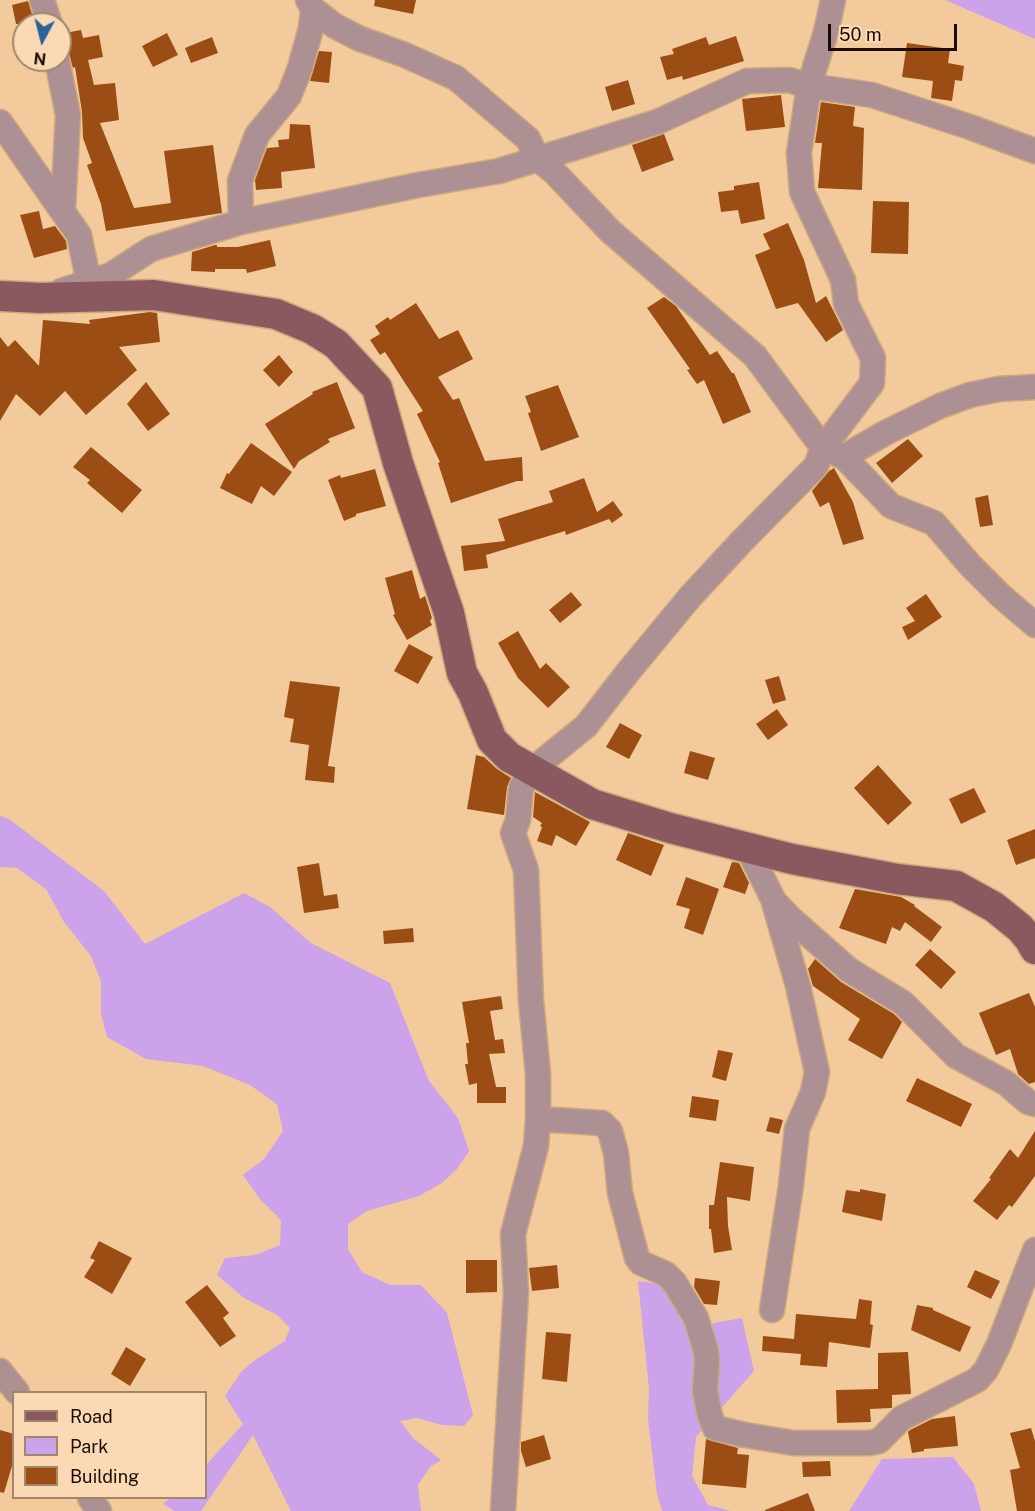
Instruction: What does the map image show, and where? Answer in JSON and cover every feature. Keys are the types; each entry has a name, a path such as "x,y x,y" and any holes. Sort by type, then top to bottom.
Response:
{"main road":[{"path":"0,296 40,298 154,296 276,314 336,344 377,388 398,463 449,613 462,673 473,693 492,740 509,757 592,804 748,849 897,879 956,886 994,907 1020,928 1035,949"}],"street":[{"path":"833,0 826,32 808,86 799,153 802,192 843,280 846,304 873,358 872,382 834,452"},
{"path":"311,4 335,26 358,38 405,55 456,78 528,139 537,158 554,172 610,231 755,356 834,452 891,506 934,523 970,565 1035,625"},
{"path":"241,222 240,181 256,135 289,96 300,68 311,28 311,4"},
{"path":"59,72 68,115 63,209"},
{"path":"40,298 111,275 151,249 241,222 408,187 499,171 657,122 747,81 789,80 808,86 872,96 970,127 1035,151"},
{"path":"0,122 80,235 89,283"},
{"path":"503,1511 516,1293 513,1234 536,1146 537,1119 538,1074 531,1001 526,870 513,833 518,820 521,788 533,769 586,726 690,597 816,466 834,452 940,405 999,389 1035,387"},
{"path":"748,849 773,899 798,986 817,1072 813,1092 797,1129 772,1310"},
{"path":"773,899 790,918 849,970 903,1003 956,1056 1006,1083 1028,1102 1035,1104"},
{"path":"537,1119 602,1123 610,1131 616,1153 620,1193 637,1258 640,1263 666,1274 674,1282 696,1318 706,1351 705,1391 715,1428 794,1443 879,1441 902,1418 977,1380 986,1370 999,1344 1035,1250"},
{"path":"0,1371 16,1391"}],"green space":[{"path":"945,0 1035,0 1035,39"},
{"path":"0,816 9,819 104,891 145,944 244,893 270,907 311,943 390,983 429,1081 458,1118 469,1151 457,1169 442,1183 419,1196 367,1211 348,1224 348,1249 362,1272 390,1285 421,1285 447,1313 473,1415 464,1426 442,1425 417,1418 400,1421 413,1438 441,1460 430,1467 418,1485 421,1511 291,1511 253,1435 201,1511 175,1511 163,1504 169,1499 207,1499 207,1464 243,1424 225,1396 241,1372 285,1341 290,1328 277,1315 244,1298 217,1275 225,1258 255,1255 280,1245 281,1220 260,1199 243,1175 264,1159 283,1131 277,1104 250,1085 203,1066 146,1059 107,1037 101,1014 101,981 91,956 64,922 46,889 17,868 0,867"},
{"path":"638,1281 669,1285 686,1328 742,1318 754,1371 696,1437 692,1476 708,1505 730,1511 662,1511 657,1494 648,1419 649,1389"},
{"path":"953,1457 974,1484 981,1511 849,1511 882,1459"}],"building":[{"path":"375,0 416,0 413,14 374,6"},
{"path":"28,1 31,12 13,12 12,5"},
{"path":"81,30 83,38 99,35 103,57 88,60 94,85 115,83 119,120 100,123 134,208 171,203 164,151 213,145 222,213 106,231 101,204 87,165 92,163 83,138 82,112 75,67 73,68 72,65 72,32"},
{"path":"167,33 178,55 153,67 142,46"},
{"path":"736,36 744,61 683,80 682,76 667,80 660,57 674,54 672,49 706,37 709,45"},
{"path":"212,37 218,53 191,63 185,48"},
{"path":"907,43 950,49 948,63 964,66 962,81 955,80 952,101 931,98 933,81 902,77"},
{"path":"319,51 332,52 329,83 310,81"},
{"path":"628,80 635,104 612,111 605,87"},
{"path":"781,95 785,127 746,131 742,99"},
{"path":"821,102 855,107 853,126 864,128 862,190 818,188 822,143 815,143"},
{"path":"290,124 310,125 315,168 281,172 282,188 256,190 255,180 267,148 279,147 278,140 289,139"},
{"path":"664,134 674,160 642,172 632,145"},
{"path":"759,182 765,219 741,224 738,210 721,212 718,192 734,190 734,186"},
{"path":"873,201 909,202 908,254 871,253"},
{"path":"39,211 43,229 55,226 66,241 67,249 34,258 20,215"},
{"path":"788,223 804,260 816,303 826,296 843,330 826,342 798,303 776,309 755,255 770,249 763,234"},
{"path":"270,240 276,266 247,273 246,269 215,269 215,272 191,271 192,252 215,245 217,247 238,247"},
{"path":"664,297 676,306 710,355 717,351 734,373 751,412 723,424 704,380 697,384 687,370 690,369 647,308"},
{"path":"416,303 439,339 458,330 473,359 438,377 453,400 459,398 485,461 522,457 523,481 451,503 438,463 440,462 417,414 423,411 385,352 380,355 370,340 380,334 375,326 388,317 390,320"},
{"path":"157,313 160,342 119,347 137,370 86,415 65,391 40,416 16,394 0,421 0,337 8,347 15,340 39,366 43,320 90,324 89,320"},
{"path":"279,355 293,372 279,387 263,370"},
{"path":"146,382 170,414 148,431 127,404"},
{"path":"337,382 355,428 328,439 330,442 299,461 294,469 265,424 313,394 312,392"},
{"path":"558,385 579,437 541,451 528,413 531,412 525,396"},
{"path":"908,439 923,456 892,483 876,463"},
{"path":"251,443 292,472 274,496 261,486 252,504 220,488 227,473 229,474"},
{"path":"91,447 142,490 122,513 87,483 90,480 73,467"},
{"path":"834,468 853,502 864,539 843,545 829,502 820,507 812,491"},
{"path":"375,469 386,506 356,514 344,521 328,480 340,475 341,478"},
{"path":"584,478 597,512 613,501 623,515 612,523 609,519 566,535 565,531 486,555 488,568 464,571 461,546 505,541 498,519 553,502 549,491"},
{"path":"988,495 993,525 980,527 975,498"},
{"path":"412,570 420,599 425,596 432,625 407,640 393,615 395,614 385,578"},
{"path":"571,592 582,605 560,623 549,610"},
{"path":"926,594 942,617 908,640 902,627 915,621 906,608"},
{"path":"518,631 540,669 546,663 570,687 548,708 518,678 498,643"},
{"path":"409,644 433,657 418,684 394,671"},
{"path":"779,676 786,700 773,704 765,680"},
{"path":"290,681 340,687 328,766 335,767 334,783 305,780 309,745 290,742 294,719 284,717"},
{"path":"777,709 788,725 768,740 756,724"},
{"path":"620,723 642,735 629,759 606,747"},
{"path":"690,751 715,758 708,780 684,773"},
{"path":"476,755 484,757 511,778 507,787 504,815 467,809"},
{"path":"878,765 912,803 888,825 854,788"},
{"path":"974,788 986,812 961,824 949,799"},
{"path":"535,792 590,822 576,846 556,835 552,846 537,841 542,823 533,817"},
{"path":"1035,829 1035,858 1016,865 1007,840"},
{"path":"628,833 664,845 651,876 616,860"},
{"path":"732,862 739,863 749,883 745,894 723,887"},
{"path":"319,863 324,896 337,894 339,908 304,913 297,867"},
{"path":"686,877 719,889 703,935 684,928 690,909 676,905"},
{"path":"855,889 901,897 915,905 942,927 931,942 905,922 900,931 892,927 886,944 839,928"},
{"path":"413,928 414,942 384,944 383,931"},
{"path":"930,949 956,972 941,989 915,965"},
{"path":"815,959 841,982 894,1014 902,1022 882,1059 848,1040 860,1019 813,986 808,969"},
{"path":"1029,993 1035,1007 1035,1082 1029,1084 1018,1074 1010,1049 996,1055 979,1013"},
{"path":"501,996 503,1009 490,1011 495,1040 503,1039 505,1053 489,1054 496,1087 506,1087 506,1103 477,1103 477,1083 469,1085 465,1064 468,1064 466,1043 469,1043 462,1002"},
{"path":"718,1050 733,1053 726,1081 712,1077"},
{"path":"917,1078 972,1104 961,1127 906,1101"},
{"path":"692,1096 719,1100 716,1121 689,1117"},
{"path":"770,1117 783,1120 779,1134 766,1131"},
{"path":"1035,1131 1035,1176 1012,1207 1009,1205 997,1220 973,1201 991,1179 989,1178 1010,1149 1018,1158"},
{"path":"720,1162 754,1167 750,1201 727,1197 732,1250 714,1253 711,1229 709,1229 709,1205 714,1205"},
{"path":"860,1189 886,1194 882,1221 842,1212 846,1190 860,1192"},
{"path":"99,1241 132,1258 112,1294 84,1277 95,1260 90,1258"},
{"path":"466,1260 497,1260 497,1292 466,1293"},
{"path":"557,1265 559,1288 532,1291 529,1268"},
{"path":"975,1270 1000,1281 991,1299 967,1287"},
{"path":"695,1278 720,1281 717,1305 704,1304 694,1287"},
{"path":"207,1285 229,1313 223,1318 236,1336 220,1347 185,1302"},
{"path":"859,1299 872,1301 870,1324 873,1325 870,1348 829,1342 827,1367 800,1365 801,1354 762,1351 763,1336 794,1339 796,1314 856,1319"},
{"path":"917,1305 933,1308 971,1327 960,1352 911,1330"},
{"path":"546,1332 571,1334 567,1382 542,1379"},
{"path":"126,1347 146,1359 130,1386 111,1374"},
{"path":"908,1352 911,1394 892,1395 892,1408 870,1409 871,1422 837,1423 836,1390 878,1389 878,1353"},
{"path":"955,1416 958,1446 924,1449 924,1451 912,1453 908,1432 910,1430 932,1419"},
{"path":"1031,1428 1035,1441 1035,1511 1017,1511 1010,1470 1020,1468 1010,1433"},
{"path":"0,1430 12,1433 12,1466 4,1493 0,1492"},
{"path":"544,1435 551,1459 526,1467 521,1442"},
{"path":"706,1439 738,1448 737,1454 749,1455 746,1488 702,1484"},
{"path":"830,1461 831,1476 803,1477 802,1462"},
{"path":"808,1493 815,1511 765,1511 765,1510"}]}
